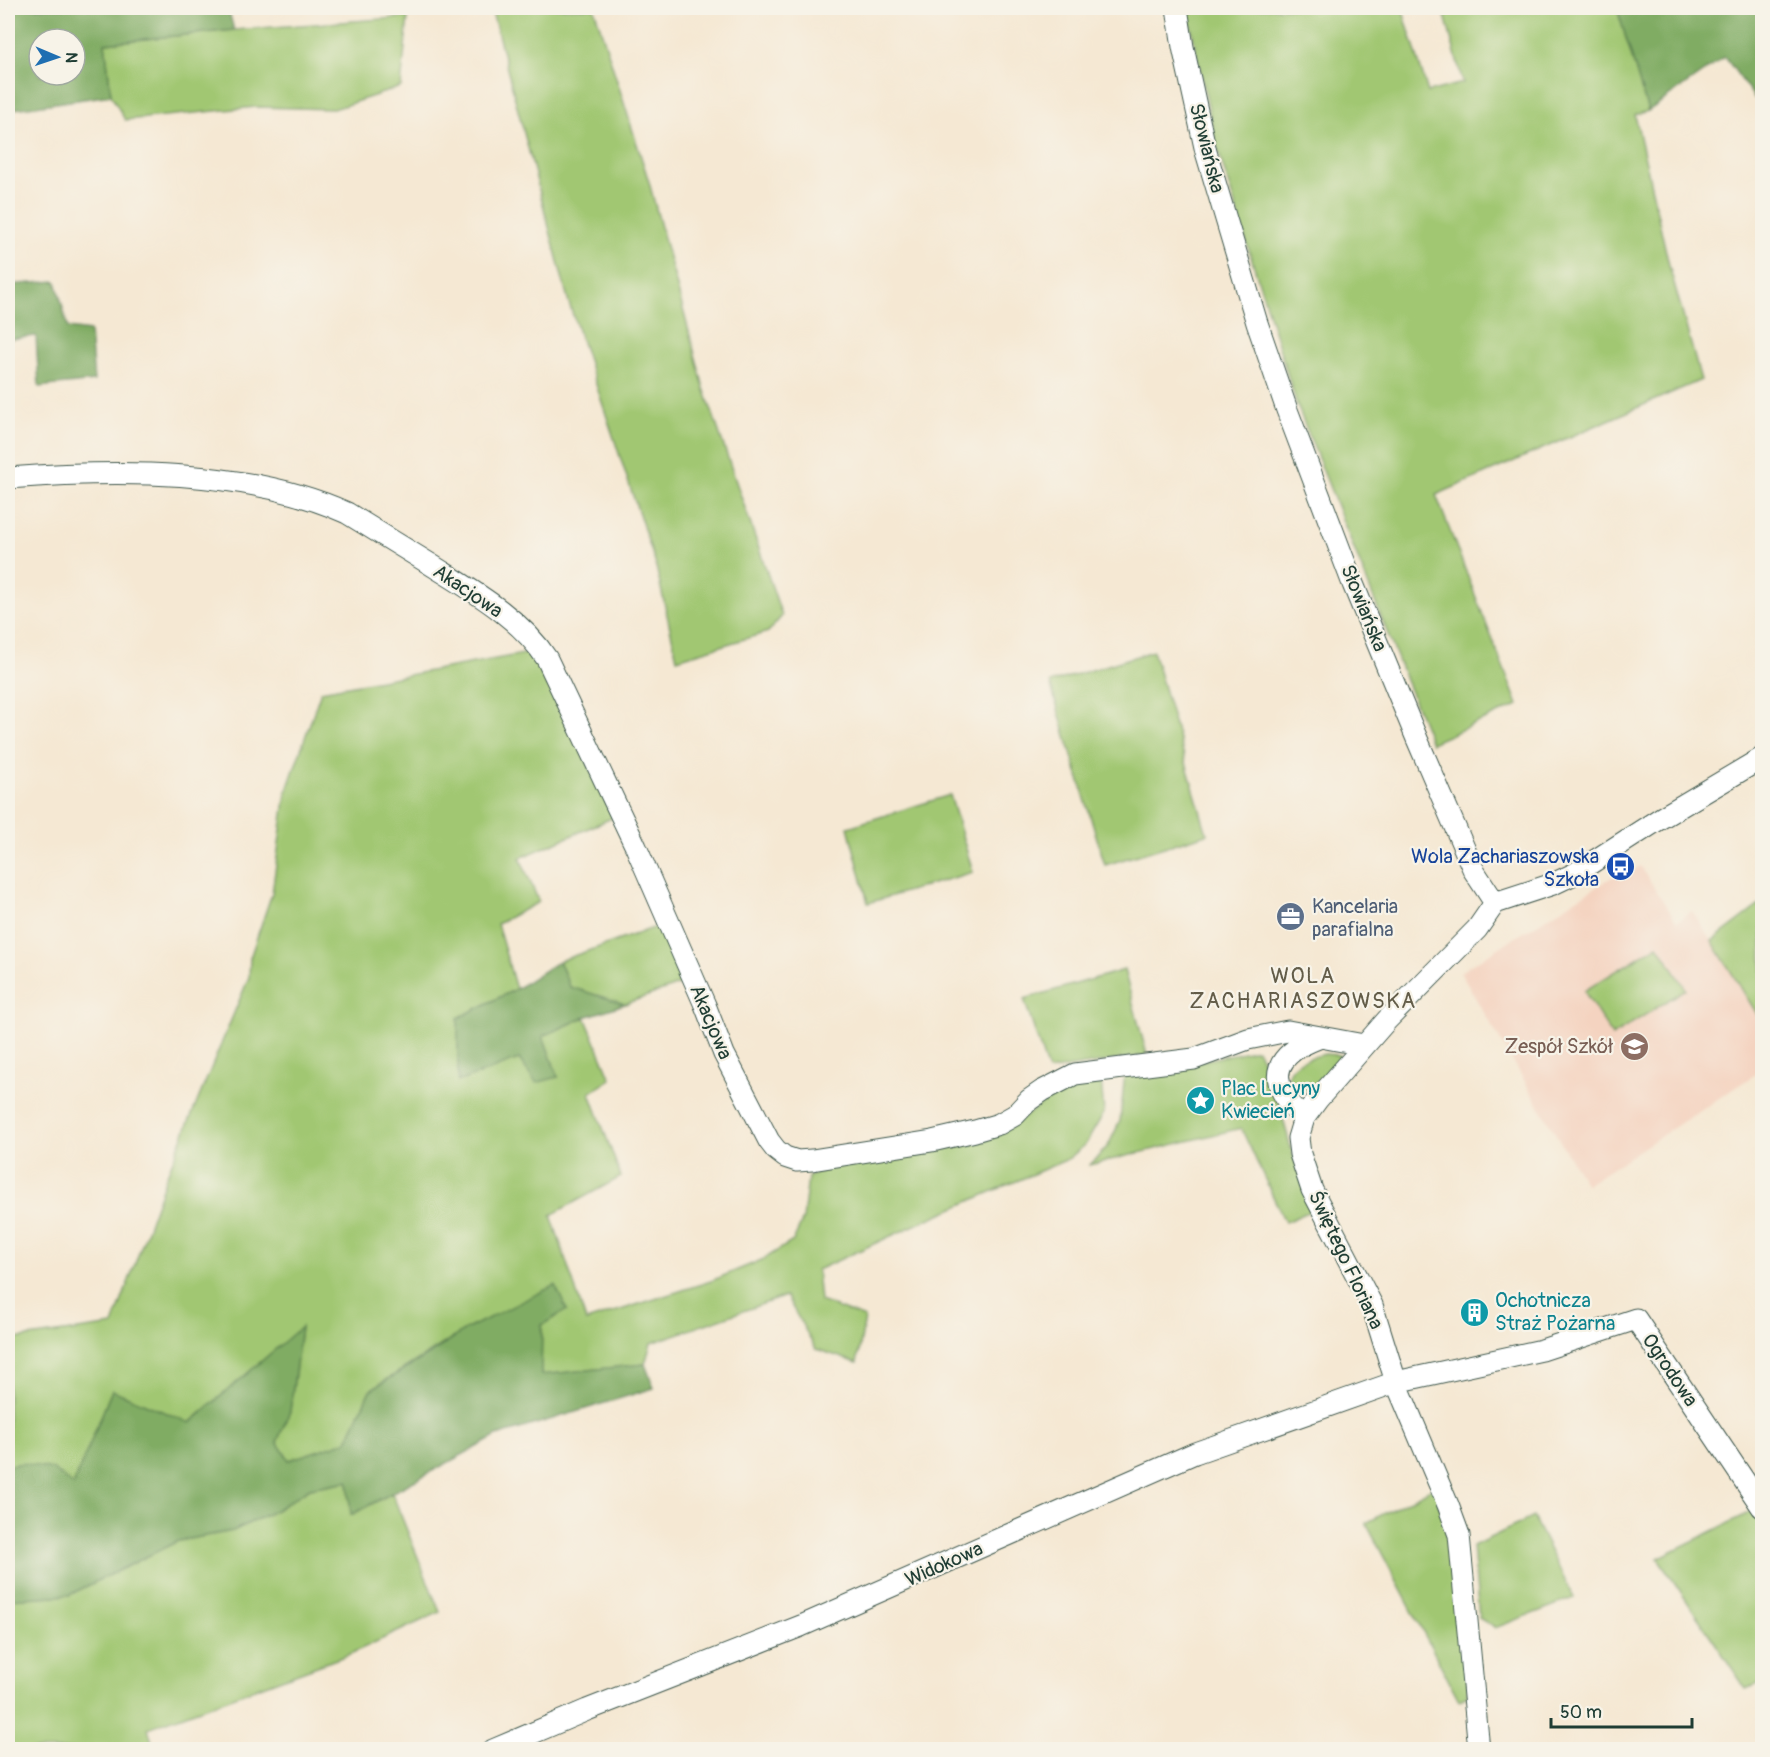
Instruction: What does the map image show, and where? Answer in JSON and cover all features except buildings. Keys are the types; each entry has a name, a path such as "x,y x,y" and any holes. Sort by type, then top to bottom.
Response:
{"street":[{"name":"Słowiańska","path":"1177,8 1206,152 1257,323 1287,410 1353,584 1417,739 1474,871 1495,903"},
{"name":"Akacjowa","path":"8,478 105,474 200,478 247,483 285,492 340,510 482,597 515,623 543,652 632,838 724,1054 769,1141 785,1157 796,1161 812,1160 932,1142 999,1124 1015,1115 1029,1100 1042,1091 1075,1074 1194,1059 1248,1039 1288,1031 1364,1044"},
{"path":"1260,1037 1284,1097 1293,1110 1304,1118 1364,1044 1477,929 1495,903 1553,884 1574,874 1661,818 1762,758"},
{"path":"1280,1083 1280,1069 1283,1061 1305,1044 1321,1037"},
{"name":"Świętego Floriana","path":"1304,1118 1299,1138 1300,1154 1312,1190 1371,1305 1396,1382 1459,1535 1479,1749"},
{"name":"Ogrodowa","path":"1396,1382 1542,1350 1636,1318 1762,1508"},
{"name":"Widokowa","path":"493,1749 801,1626 1196,1453 1396,1382"}],"shaded area":[{"name":"Zespół Szkół","path":"1640,866 1677,922 1692,911 1762,1022 1762,1070 1586,1185 1460,972 1612,877 1631,872"}],"green space":[{"path":"8,8 228,8 234,30 105,43 111,95 8,110"},
{"path":"491,8 594,8 649,182 704,388 782,616 768,632 677,659 655,562 569,303"},
{"path":"1187,8 1402,8 1428,92 1463,83 1443,8 1617,8 1648,111 1635,115 1669,265 1701,380 1436,495 1518,705 1431,743 1297,405 1216,144"},
{"path":"1617,8 1762,8 1762,108 1725,57 1648,111"},
{"path":"408,17 401,87 334,109 256,107 125,120 111,95 105,43 234,30"},
{"path":"56,281 68,328 90,331 94,381 39,387 36,336 11,339 8,318 8,285"},
{"path":"1153,651 1207,834 1105,865 1050,683"},
{"path":"534,652 614,817 520,858 539,902 497,924 516,989 458,1018 520,1058 558,1077 543,1036 585,1017 611,1079 590,1093 621,1177 551,1215 586,1321 711,1281 764,1259 793,1241 803,1219 808,1177 828,1168 972,1144 1010,1127 1054,1095 1101,1079 1104,1113 1085,1145 1068,1159 817,1270 820,1301 865,1318 857,1363 816,1349 786,1296 651,1343 645,1364 541,1375 542,1325 555,1286 465,1330 370,1390 347,1441 289,1461 277,1442 290,1411 301,1328 189,1423 112,1390 73,1486 23,1463 8,1466 8,1340 113,1325 166,1177 249,977 250,958 272,893 286,793 321,691"},
{"path":"950,795 973,872 868,903 848,827"},
{"path":"1762,903 1762,1022 1712,941"},
{"path":"662,925 687,982 625,1004 570,987 559,961"},
{"path":"1658,945 1686,989 1612,1036 1584,991"},
{"path":"559,961 570,987 625,1004 585,1017 543,1036 558,1077 536,1083 519,1059 458,1082 458,1018 516,989"},
{"path":"1124,970 1147,1055 1048,1071 1024,999"},
{"name":"Plac Lucyny Kwiecień","path":"1257,1049 1273,1083 1293,1155 1313,1210 1285,1222 1241,1128 1090,1165 1108,1146 1120,1121 1125,1072 1211,1059"},
{"path":"1325,1054 1339,1055 1340,1060 1326,1077 1315,1087 1302,1089 1294,1087 1288,1076 1294,1066 1303,1060"},
{"path":"555,1285 567,1310 542,1325 541,1375 645,1364 654,1388 497,1436 351,1515 348,1481 310,1488 276,1510 233,1531 178,1541 69,1595 8,1599 8,1466 23,1463 52,1469 73,1485 112,1390 190,1423 301,1327 290,1411 277,1442 289,1460 347,1441 370,1390 465,1330"},
{"path":"348,1481 351,1515 392,1493 440,1612 350,1654 148,1728 154,1749 8,1750 8,1599 69,1595 178,1541 233,1531 276,1510 310,1488"},
{"path":"1434,1487 1450,1540 1469,1696 1459,1700 1366,1523"},
{"path":"1757,1509 1762,1518 1762,1682 1746,1689 1658,1558"},
{"path":"1533,1517 1574,1598 1495,1628 1479,1618 1473,1546"}],"place":[{"name":"Wola Zachariaszowska Szkoła","path":"1620,867"},
{"name":"Kancelaria parafialna","path":"1291,917"},
{"name":"Zespół Szkół","path":"1634,1046"},
{"name":"Plac Lucyny Kwiecień","path":"1200,1100"},
{"name":"Ochotnicza Straż Pożarna","path":"1474,1312"}],"district":[{"name":"WOLA ZACHARIASZOWSKA","path":"1303,988"}]}
